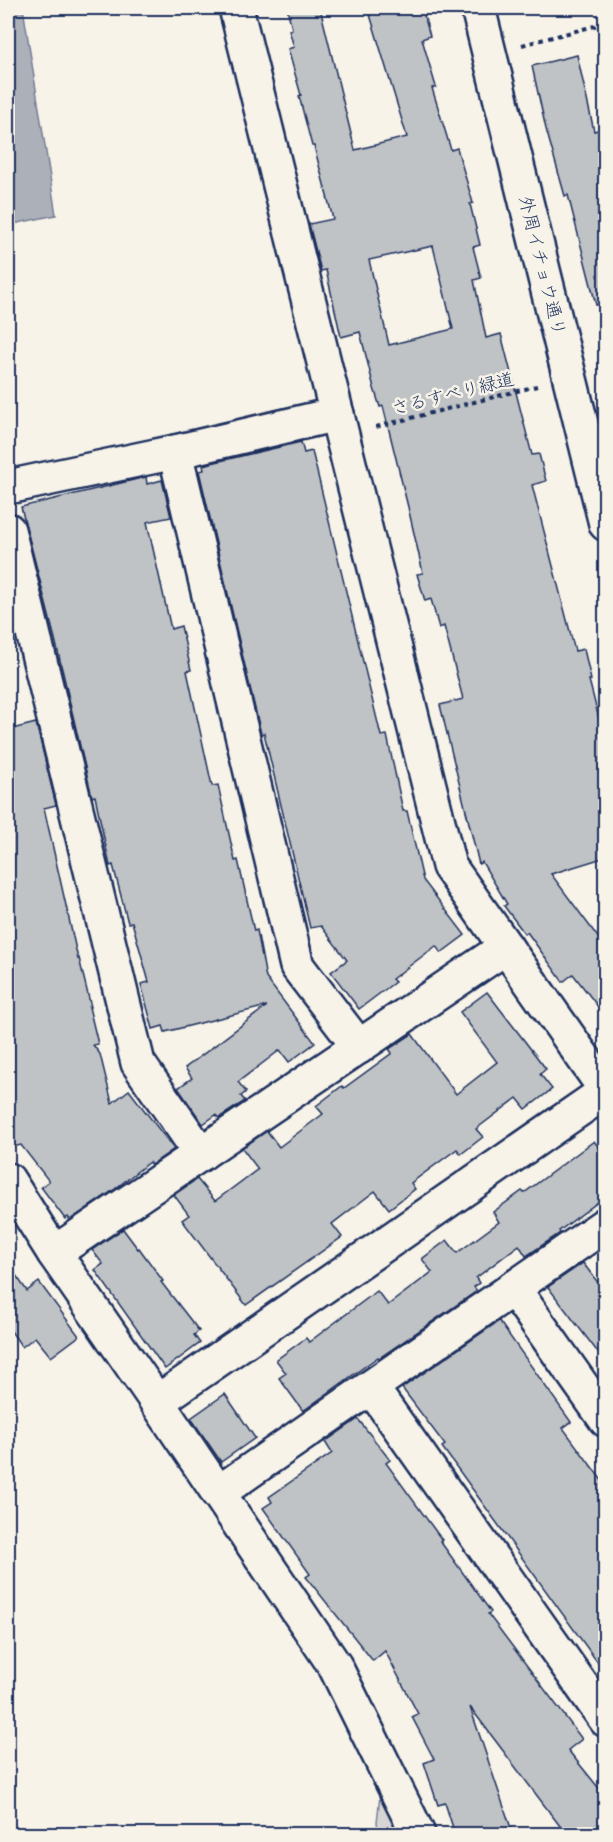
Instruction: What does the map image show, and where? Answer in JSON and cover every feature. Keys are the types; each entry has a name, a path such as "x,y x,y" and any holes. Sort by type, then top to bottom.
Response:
{"street":[{"path":"158,1402 606,1090 450,866 236,8"},
{"name":"外周イチョウ通り","path":"478,8 606,524"},
{"path":"8,487 175,452 340,425"},
{"path":"175,452 297,966 359,1047"},
{"path":"8,530 138,1063 201,1154"},
{"path":"54,1253 506,948"},
{"path":"8,1180 54,1253 158,1402 335,1666 418,1834"},
{"path":"218,1493 606,1224"},
{"path":"513,1288 606,1420"},
{"path":"371,1387 606,1720"}],"path":[{"path":"490,54 606,23"},
{"name":"さるすべり緑道","path":"340,425 570,378"}],"shaded area":[{"path":"8,8 23,8 56,215 8,225"},
{"path":"380,1796 398,1834 379,1834 377,1822"}],"building":[{"path":"287,8 320,8 355,150 407,137 368,8 422,8 430,36 422,39 436,87 432,88 451,150 457,148 473,203 470,204 480,245 473,247 481,278 474,280 486,338 501,334 532,455 539,454 546,481 532,485 575,651 584,649 591,680 589,680 606,746 606,857 551,874 606,948 606,1017 573,974 563,982 527,932 525,934 504,906 507,904 482,862 479,864 440,705 463,699 444,626 439,628 431,599 425,601 417,574 423,573 408,507 383,406 380,407 374,388 360,332 341,337 326,270 321,271 309,224 333,219 288,49 294,47 289,30 292,29","holes":["433,246 453,329 389,345 369,260"]},
{"path":"577,55 594,131 606,128 606,303 596,305 568,195 565,196 546,129 532,66"},
{"path":"301,442 304,453 312,451 381,736 387,735 403,811 407,811 423,880 465,935 441,953 436,946 392,979 395,982 359,1009 331,972 347,960 321,926 310,928 264,733 261,734 199,471 204,470 203,465"},
{"path":"146,477 147,484 162,480 171,517 147,522 171,629 181,626 191,670 187,671 212,786 218,785 235,861 238,860 254,931 257,930 266,978 315,1043 289,1062 280,1050 238,1082 246,1092 241,1096 245,1101 219,1118 216,1115 203,1124 178,1088 192,1078 185,1068 267,1006 165,1032 163,1026 153,1029 141,984 149,982 132,922 128,923 113,865 110,866 95,796 92,797 21,507"},
{"path":"36,723 56,805 44,808 91,1007 89,1007 98,1044 93,1045 100,1054 112,1103 129,1090 174,1149 151,1165 149,1162 70,1220 68,1217 65,1219 41,1187 49,1181 21,1145 8,1148 8,730"},
{"path":"487,992 546,1069 540,1074 552,1089 526,1109 517,1098 476,1129 483,1137 461,1154 457,1149 411,1183 415,1189 389,1209 375,1191 332,1224 342,1237 246,1305 182,1220 189,1215 174,1195 197,1179 215,1201 258,1169 242,1148 267,1131 279,1147 323,1114 316,1106 392,1053 389,1049 412,1034 456,1094 497,1062 460,1012"},
{"path":"594,1141 606,1157 606,1196 559,1231 560,1233 526,1256 519,1245 476,1278 479,1283 474,1287 477,1291 378,1357 303,1411 279,1378 286,1373 276,1360 306,1338 309,1342 377,1291 388,1305 432,1272 422,1259 447,1240 457,1253 499,1222 493,1212 522,1191 524,1193"},
{"path":"123,1229 199,1331 194,1335 200,1343 165,1369 95,1270 103,1264 92,1250"},
{"path":"583,1263 606,1293 606,1363 548,1287"},
{"path":"8,1264 27,1291 39,1282 79,1336 51,1357 35,1337 22,1347 8,1327"},
{"path":"499,1321 571,1422 563,1428 606,1486 606,1674 442,1447 445,1445 402,1388"},
{"path":"225,1394 255,1438 221,1462 191,1418"},
{"path":"358,1419 390,1460 386,1463 491,1612 488,1614 582,1739 568,1750 606,1797 606,1834 566,1834 470,1707 513,1834 455,1834 445,1803 438,1805 424,1763 434,1759 412,1717 418,1714 385,1651 373,1661 306,1577 310,1574 263,1508 272,1502 269,1497 332,1453 325,1442"}]}
